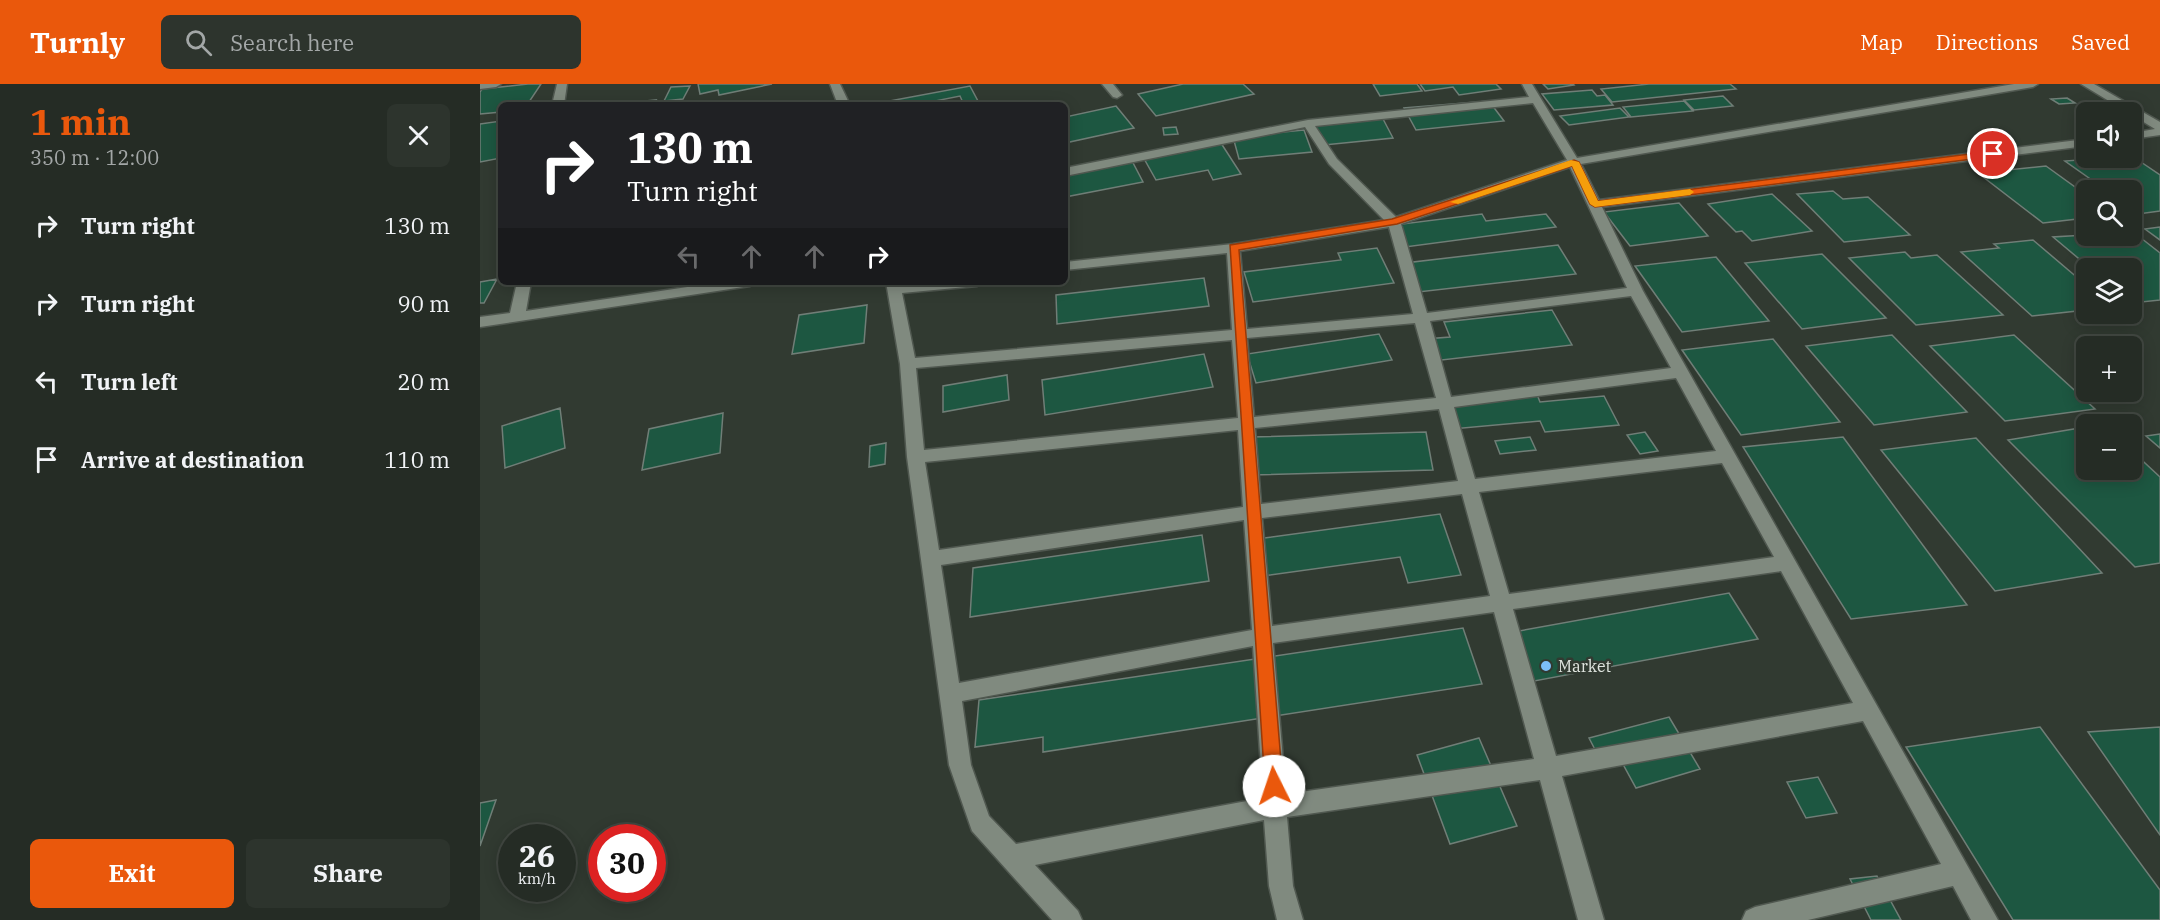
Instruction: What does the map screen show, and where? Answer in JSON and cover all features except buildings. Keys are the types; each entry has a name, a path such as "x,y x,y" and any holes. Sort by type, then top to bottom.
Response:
{"street":[{"path":"480,86 496,84"},
{"path":"559,102 562,84"},
{"path":"835,84 843,102"},
{"path":"1107,84 1117,95"},
{"path":"1527,84 1574,162 1636,291 1985,920"},
{"path":"1068,266 1233,248 1394,222 1574,162 2033,84"},
{"path":"2086,84 2160,127"},
{"path":"1068,171 1308,123 1538,99"},
{"path":"1308,123 1334,160 1394,222 1591,920"},
{"path":"2142,135 2160,132"},
{"path":"1595,204 2076,143"},
{"path":"1233,248 1281,886 1290,920"},
{"path":"517,317 523,285"},
{"path":"480,322 730,285"},
{"path":"914,285 893,286 908,364 916,457 960,765 980,823 1069,920"},
{"path":"908,364 1421,318 1636,291"},
{"path":"916,457 1445,403 1681,372"},
{"path":"930,559 1253,512 1727,456"},
{"path":"949,694 1263,636 1787,563"},
{"path":"1011,857 1275,807 1548,768 1868,710"},
{"path":"1755,920 1959,872"}],"slow traffic":[{"path":"1455,202 1574,162 1595,204 1690,192"}],"place":[{"name":"Market","path":"1546,666"}],"route":[{"path":"1274,786 1233,248 1394,222 1574,162 1595,204 1993,154"}]}
